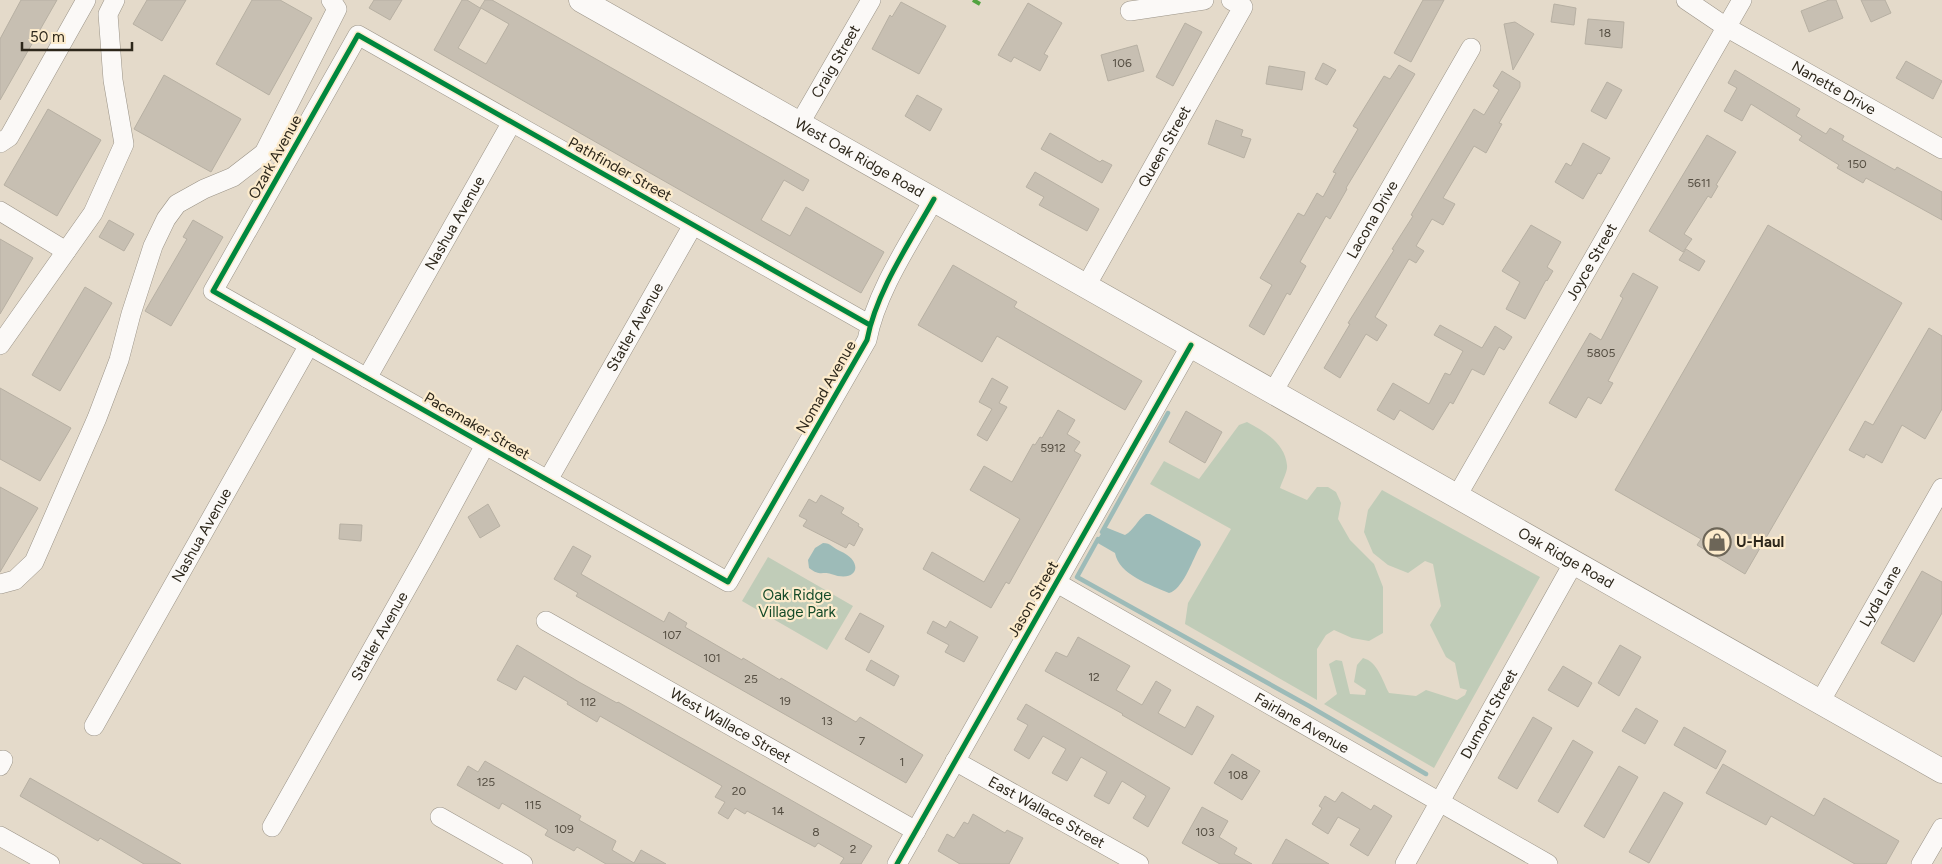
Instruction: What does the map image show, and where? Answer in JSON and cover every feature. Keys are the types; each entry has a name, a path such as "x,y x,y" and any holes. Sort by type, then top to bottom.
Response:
{"main road":[{"name":"West Oak Ridge Road","path":"582,0 1191,345"},
{"name":"Oak Ridge Road","path":"1191,345 1942,771"}],"street":[{"path":"0,142 9,137 86,0"},
{"path":"0,345 93,213 124,144 112,80 108,14 115,0"},
{"path":"0,584 15,580 34,562 97,418 119,360 131,314 153,246 166,219 177,204 233,176 264,153 337,9 331,0"},
{"name":"Craig Street","path":"800,123 871,0"},
{"path":"1130,11 1204,0"},
{"name":"Nanette Drive","path":"1686,0 1726,27 1939,144"},
{"name":"Joyce Street","path":"1457,496 1742,0"},
{"name":"Queen Street","path":"1086,286 1237,3"},
{"name":"Pathfinder Street","path":"358,35 870,324"},
{"name":"Ozark Avenue","path":"213,291 358,35"},
{"name":"Lacona Drive","path":"1273,392 1471,48"},
{"name":"Nashua Avenue","path":"367,378 512,122"},
{"name":"Nomad Avenue","path":"728,582 867,340 870,324 880,297 934,199"},
{"path":"0,211 66,251"},
{"name":"Statler Avenue","path":"548,480 693,225"},
{"name":"Pacemaker Street","path":"213,291 728,582"},
{"name":"Nashua Avenue","path":"94,726 308,345"},
{"name":"Jason Street","path":"897,864 1191,345"},
{"name":"Statler Avenue","path":"272,827 428,552 485,445"},
{"name":"Lyda Lane","path":"1820,702 1942,488"},
{"name":"Dumont Street","path":"1405,864 1574,562"},
{"name":"Fairlane Avenue","path":"1057,583 1548,864"},
{"name":"West Wallace Street","path":"546,621 916,831"},
{"name":"East Wallace Street","path":"955,761 1139,864"},
{"path":"440,816 523,864"},
{"path":"1921,864 1942,828"},
{"path":"0,836 50,864"}],"green space":[{"path":"1247,422 1267,434 1282,450 1287,467 1280,488 1307,500 1317,487 1328,487 1336,492 1341,503 1338,519 1350,540 1374,564 1383,587 1383,633 1369,641 1352,638 1334,630 1326,635 1317,649 1317,700 1185,624 1188,603 1231,529 1150,484 1164,461 1199,479 1239,425"},
{"path":"1382,490 1540,577 1434,768 1324,704 1337,694 1329,664 1336,660 1342,661 1350,694 1365,695 1366,690 1354,682 1357,665 1363,658 1376,667 1389,693 1416,696 1426,690 1457,700 1465,695 1467,690 1460,688 1455,663 1446,657 1430,625 1441,606 1433,564 1425,561 1408,573 1388,565 1373,553 1364,532 1368,510"},
{"name":"Oak Ridge Village Park","path":"768,557 853,606 827,650 742,601"}],"water":[{"path":"1146,514 1150,514 1200,541 1201,545 1186,575 1178,587 1169,593 1145,583 1129,573 1118,561 1115,553 1096,542 1105,527 1125,535"},
{"path":"823,543 848,555 853,560 855,570 852,574 840,576 819,573 809,568 808,560 815,548"}],"building":[{"path":"21,0 57,0 0,100 0,39"},
{"path":"147,0 186,0 162,41 133,24"},
{"path":"252,0 280,0 312,18 269,95 216,64"},
{"path":"374,0 402,0 390,20 369,8"},
{"path":"462,0 467,0 480,8 485,0 492,0 809,180 803,191 784,180 761,220 790,236 806,207 884,252 861,293 434,50","holes":["481,8 509,24 486,64 458,48"]},
{"path":"1423,0 1444,0 1411,62 1394,53"},
{"path":"1829,0 1836,0 1843,18 1809,32 1801,11"},
{"path":"1861,0 1885,0 1891,13 1871,22"},
{"path":"901,2 946,26 919,74 872,49 890,15 892,17"},
{"path":"1028,3 1062,23 1044,54 1048,56 1040,71 1014,57 1011,62 998,55"},
{"path":"1554,4 1576,8 1574,25 1551,22"},
{"path":"1588,19 1624,22 1622,48 1585,44"},
{"path":"1515,22 1534,34 1513,70 1504,24"},
{"path":"1185,23 1202,32 1173,86 1156,77"},
{"path":"1137,45 1144,71 1108,81 1101,55"},
{"path":"1906,61 1942,81 1933,99 1896,78"},
{"path":"1323,63 1336,70 1327,85 1315,79"},
{"path":"1399,65 1415,74 1346,188 1330,219 1326,216 1300,262 1306,266 1290,295 1287,293 1264,335 1249,326 1272,285 1260,278 1298,213 1304,216 1317,193 1323,197 1336,173 1333,172 1358,129 1353,126 1384,76 1390,79"},
{"path":"1269,66 1305,72 1302,90 1266,84"},
{"path":"1735,70 1800,109 1796,116 1826,134 1830,128 1844,136 1842,140 1895,170 1897,167 1942,192 1942,220 1866,178 1863,183 1837,168 1839,165 1799,140 1802,136 1751,104 1742,121 1724,111 1737,88 1728,83"},
{"path":"1502,71 1520,82 1520,87 1499,123 1502,124 1486,153 1474,146 1443,198 1455,204 1443,225 1432,219 1416,246 1424,251 1416,263 1409,259 1375,317 1387,325 1377,341 1366,334 1340,378 1324,368 1350,324 1348,323 1394,250 1392,249 1413,216 1411,215 1474,109 1484,115 1499,90 1493,86"},
{"path":"164,75 241,119 211,172 134,129"},
{"path":"1607,82 1622,90 1606,119 1591,111"},
{"path":"917,95 942,109 930,131 905,116"},
{"path":"48,109 101,140 57,216 4,185"},
{"path":"1216,120 1243,130 1241,136 1251,139 1244,158 1208,144"},
{"path":"1050,133 1100,162 1102,160 1112,165 1102,183 1041,149"},
{"path":"1707,135 1736,152 1716,185 1718,186 1711,198 1708,196 1684,234 1692,239 1683,252 1649,231"},
{"path":"1583,143 1610,158 1601,174 1598,173 1583,199 1555,182 1566,163 1571,166"},
{"path":"1035,172 1099,209 1087,231 1039,205 1044,197 1026,187"},
{"path":"109,220 134,234 124,251 99,237"},
{"path":"193,220 223,237 171,326 145,311 187,239 183,237"},
{"path":"1531,225 1561,242 1547,267 1553,271 1546,280 1525,319 1506,309 1520,282 1502,271"},
{"path":"1768,225 1902,303 1745,574 1697,545 1701,539 1615,490"},
{"path":"0,239 33,258 0,314"},
{"path":"1686,249 1705,261 1699,271 1679,260"},
{"path":"953,265 1017,302 1014,307 1142,381 1125,410 997,336 982,362 918,325"},
{"path":"1633,273 1658,287 1608,381 1613,383 1601,404 1588,397 1576,418 1549,403 1590,333 1601,340 1623,298 1620,296"},
{"path":"85,287 112,303 60,391 32,375"},
{"path":"1440,325 1482,348 1495,326 1512,337 1504,350 1499,347 1484,375 1472,369 1453,404 1450,402 1433,430 1400,410 1394,420 1377,410 1393,383 1429,404 1445,373 1450,375 1463,351 1434,335"},
{"path":"1929,328 1942,336 1942,409 1925,439 1902,425 1882,463 1866,454 1864,458 1849,450 1865,421 1873,425"},
{"path":"992,378 1008,387 999,403 1007,407 987,441 977,435 992,409 979,402"},
{"path":"0,388 71,428 40,481 0,459"},
{"path":"1058,410 1075,420 1067,434 1080,442 1074,451 1081,455 1009,584 1006,582 991,608 923,569 932,552 984,582 1020,519 970,490 984,466 1012,482 1033,444 1035,445 1040,437 1042,438"},
{"path":"1186,411 1222,432 1205,463 1169,442"},
{"path":"0,487 38,508 0,572"},
{"path":"821,495 844,508 841,513 859,524 858,526 863,529 854,546 849,543 846,548 803,526 807,520 799,516 809,499 816,503"},
{"path":"488,504 500,526 480,538 468,517"},
{"path":"340,524 362,525 361,541 339,539"},
{"path":"573,546 591,556 581,574 664,622 669,612 687,623 685,627 742,660 743,658 780,680 781,678 856,722 860,717 923,755 906,783 576,596 578,593 554,579"},
{"path":"1922,571 1942,582 1942,613 1914,662 1881,643"},
{"path":"860,613 884,626 869,653 845,639"},
{"path":"933,621 946,628 950,621 978,637 964,662 945,652 949,645 927,633"},
{"path":"1078,637 1130,666 1116,690 1142,705 1156,681 1171,690 1158,713 1185,728 1197,706 1214,716 1192,755 1045,671 1056,652 1067,657"},
{"path":"517,645 579,682 618,702 872,846 861,864 840,864 844,858 818,843 815,847 747,811 745,814 735,808 728,819 718,813 725,802 715,797 722,786 600,716 597,722 524,676 516,690 497,680"},
{"path":"1620,645 1641,657 1619,696 1598,683"},
{"path":"871,660 899,676 894,686 866,670"},
{"path":"1563,666 1592,683 1578,707 1548,690"},
{"path":"1026,704 1170,788 1148,827 1133,818 1146,796 1122,781 1109,804 1094,796 1107,772 1081,757 1067,781 1052,773 1066,749 1043,736 1029,759 1014,750 1028,725 1017,719"},
{"path":"1636,708 1658,721 1645,744 1622,731"},
{"path":"1533,717 1552,728 1517,789 1498,778"},
{"path":"1684,727 1726,751 1716,769 1674,745"},
{"path":"1573,740 1593,752 1558,813 1538,801"},
{"path":"1232,754 1260,771 1242,800 1214,783"},
{"path":"485,761 581,816 579,820 616,841 612,850 634,863 641,850 666,864 606,864 577,847 574,851 545,835 548,830 502,803 499,809 457,785 468,766 478,772"},
{"path":"1723,764 1814,816 1824,798 1899,841 1886,864 1855,864 1771,816 1766,825 1706,793"},
{"path":"1619,766 1638,777 1604,838 1584,826"},
{"path":"30,778 181,864 144,864 100,838 98,841 20,796"},
{"path":"1342,792 1371,810 1374,805 1392,816 1368,856 1350,845 1360,829 1338,817 1328,834 1312,824 1322,808 1319,806 1325,796 1335,802"},
{"path":"1664,792 1683,803 1649,863 1629,852"},
{"path":"1202,807 1228,821 1219,837 1237,848 1234,854 1252,864 1220,864 1182,843"},
{"path":"973,814 1005,833 1007,830 1023,838 1009,864 960,864 938,851 947,834 954,838 964,822 968,824"},
{"path":"1286,839 1329,864 1272,864"}],"waterway":[{"path":"1102,532 1168,413"},
{"path":"1098,539 1077,577 1309,706 1426,774"}],"marked path":[{"path":"973,0 982,5"}],"cycle path":[{"path":"870,325 358,35 213,291 728,582 867,340 871,322 886,286 934,199"},
{"path":"897,864 1191,345"}],"place":[{"name":"U-Haul","path":"1717,542"}]}
